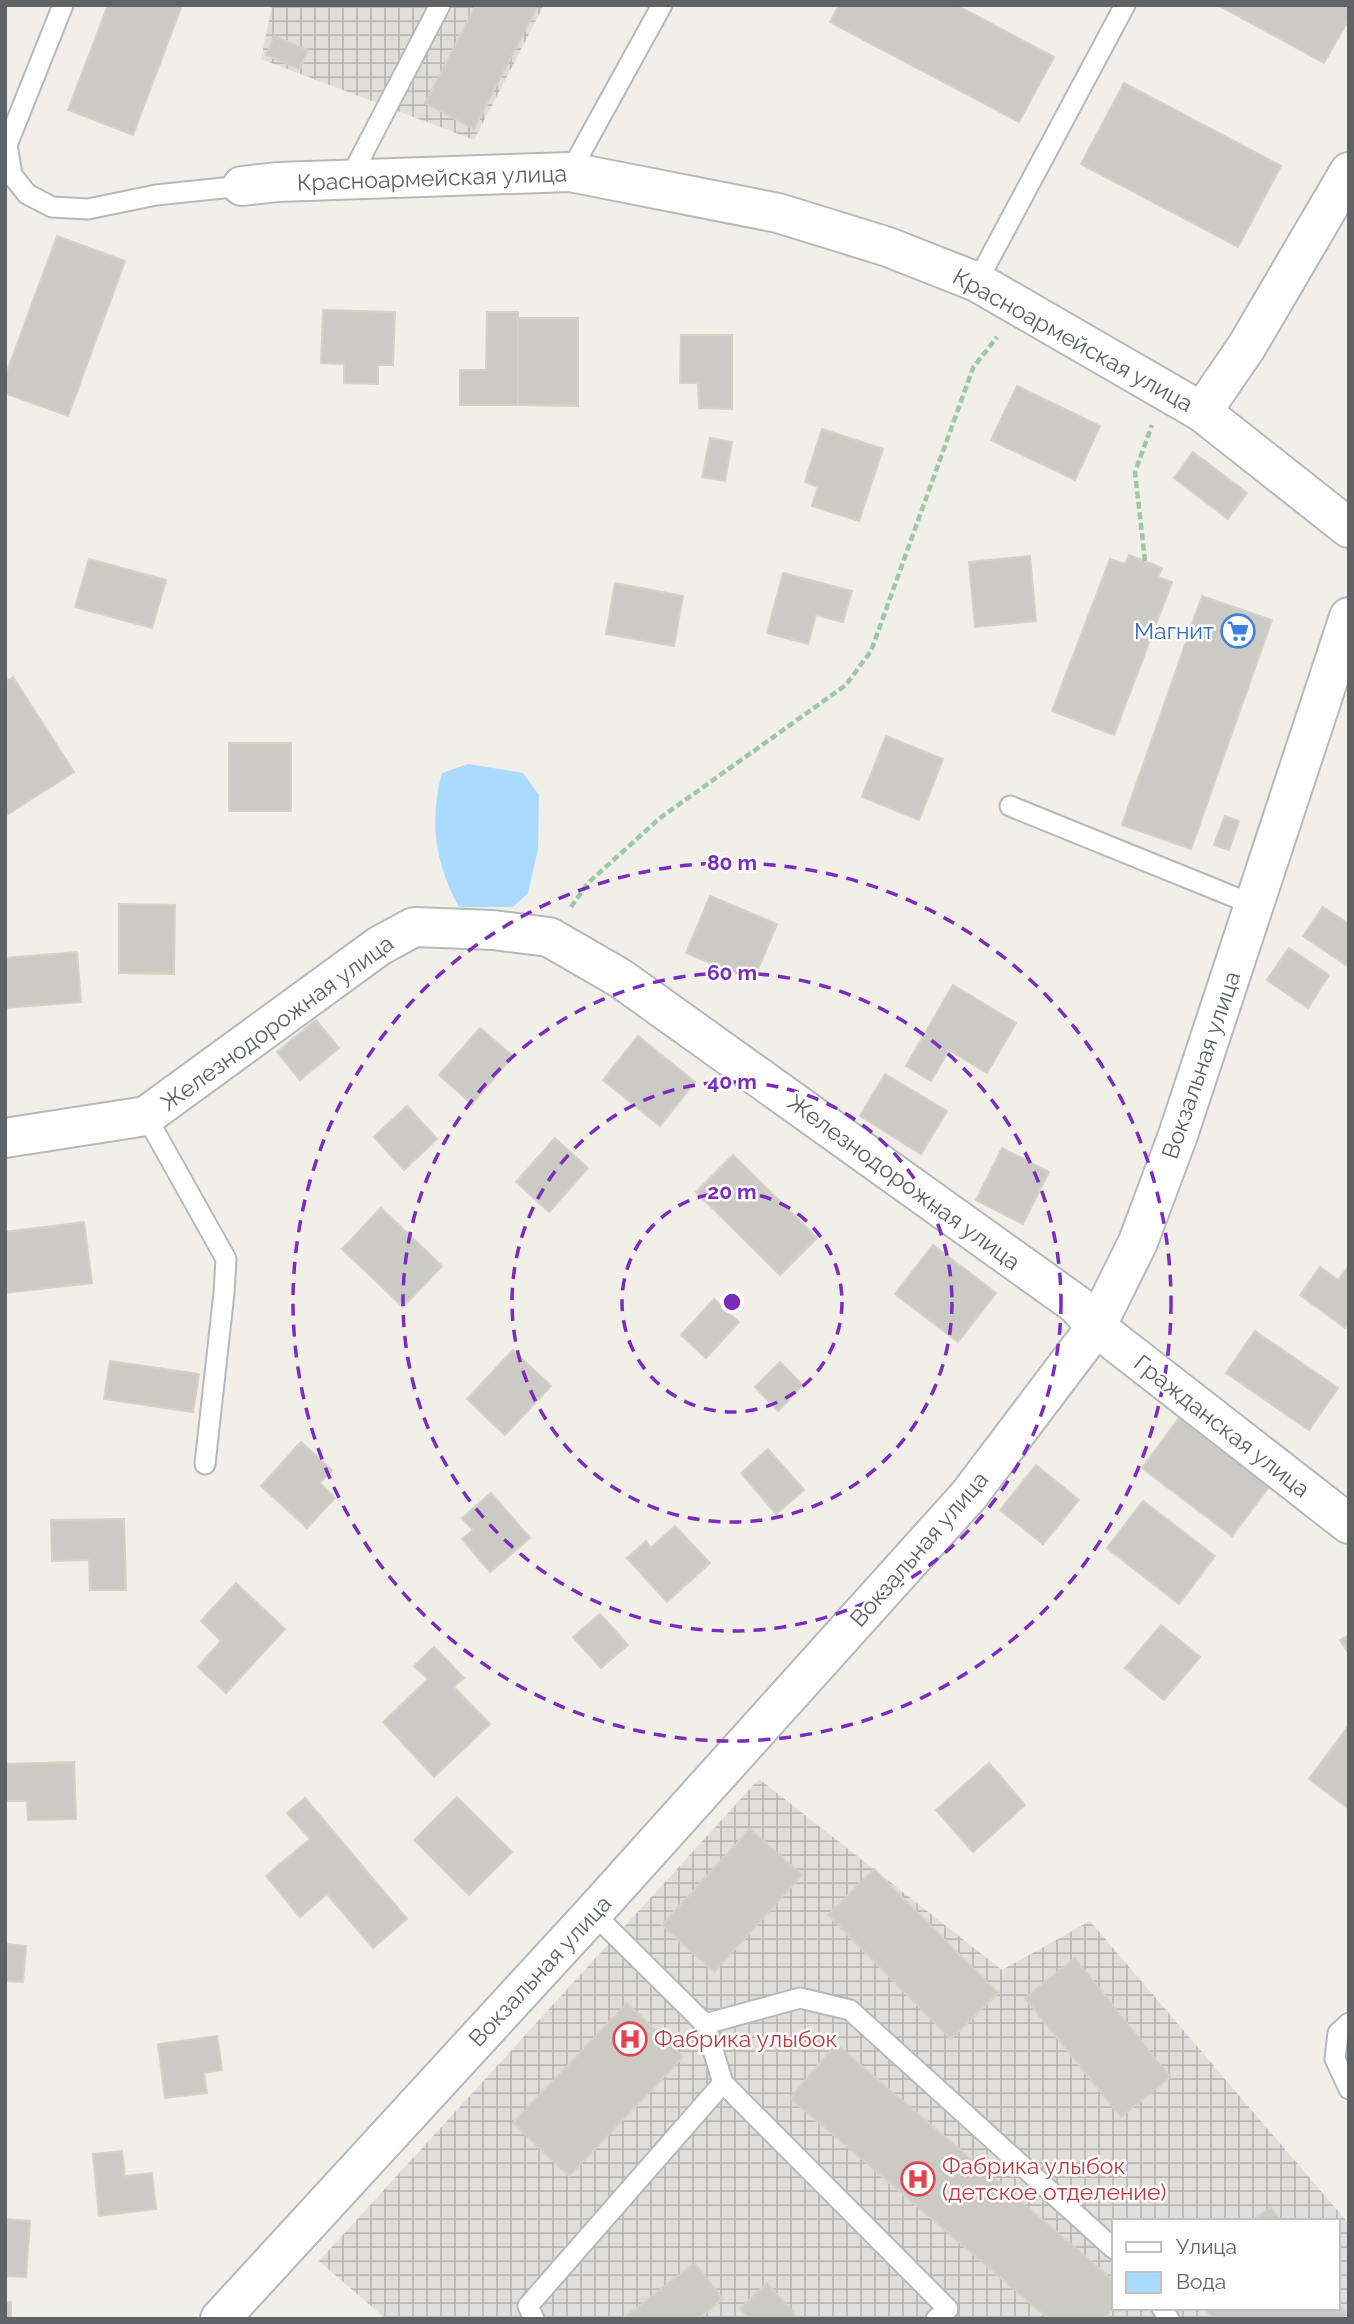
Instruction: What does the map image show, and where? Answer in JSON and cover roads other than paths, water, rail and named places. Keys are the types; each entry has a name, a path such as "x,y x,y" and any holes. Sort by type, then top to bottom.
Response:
{"street":[{"name":"Красноармейская улица","path":"1202,412 1247,346 1349,172"},
{"name":"Красноармейская улица","path":"243,186 570,173 778,213 888,247 977,282 1202,412 1349,528"},
{"name":"Вокзальная улица","path":"220,2319 593,1913 969,1495 1096,1327 1138,1242 1169,1159 1349,617"},
{"name":"Железнодорожная улица","path":"5,1138 146,1116 379,946 414,927 493,930 549,937 621,978 1077,1306 1096,1327"},
{"name":"Гражданская улица","path":"1096,1327 1349,1524"}],"lane":[{"path":"63,5 7,145 9,178 27,194 52,207 88,209 156,195 243,186"},
{"path":"349,180 440,5"},
{"path":"570,173 662,5"},
{"path":"977,282 1125,5"},
{"path":"1010,806 1254,905"},
{"path":"146,1116 226,1259 225,1293 205,1464"},
{"path":"593,1913 705,2024 723,2083 948,2309 936,2319"},
{"path":"705,2024 800,1998 850,2010 1112,2247"},
{"path":"1349,2023 1338,2033 1335,2059 1349,2089"},
{"path":"534,2319 528,2306 723,2083"}],"water":[{"path":"468,764 523,773 539,795 538,849 528,893 513,907 459,907 444,875 435,825 438,791 442,773"}],"place":[{"name":"Магнит","path":"1238,631"},
{"name":"Фабрика улыбок","path":"630,2039"},
{"name":"Фабрика улыбок (детское отделение)","path":"918,2179"}]}
